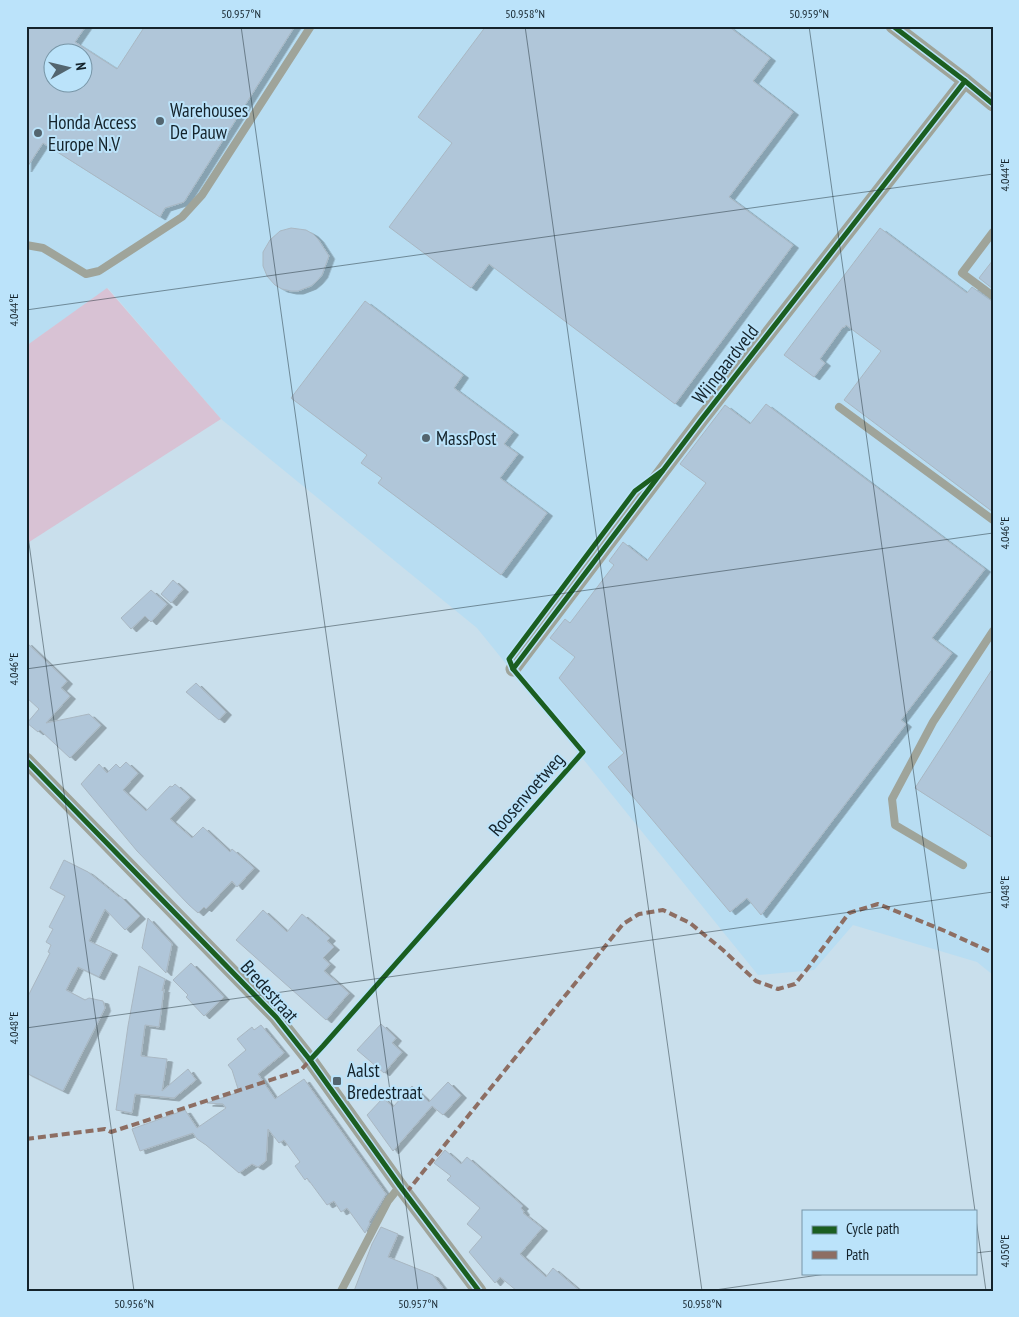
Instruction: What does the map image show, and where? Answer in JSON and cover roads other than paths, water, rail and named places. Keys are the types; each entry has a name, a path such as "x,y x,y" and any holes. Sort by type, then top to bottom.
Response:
{"street":[{"path":"893,26 993,104"},
{"name":"Wijngaardveld","path":"513,669 702,420 965,81"},
{"name":"Bredestraat","path":"26,760 276,1017 310,1060 400,1186 479,1291"}],"lane":[{"path":"26,245 43,248 86,274 99,271 182,217 202,195 311,26"},
{"path":"993,232 962,273 993,296"},
{"path":"840,407 993,520"},
{"path":"964,865 895,825 892,799 933,722 993,631"},
{"path":"340,1291 388,1201 400,1186"}],"place":[{"name":"Warehouses De Pauw","path":"160,121"},
{"name":"Honda Access Europe N.V","path":"38,133"},
{"name":"MassPost","path":"426,438"},
{"name":"Aalst Bredestraat","path":"337,1081"}]}
